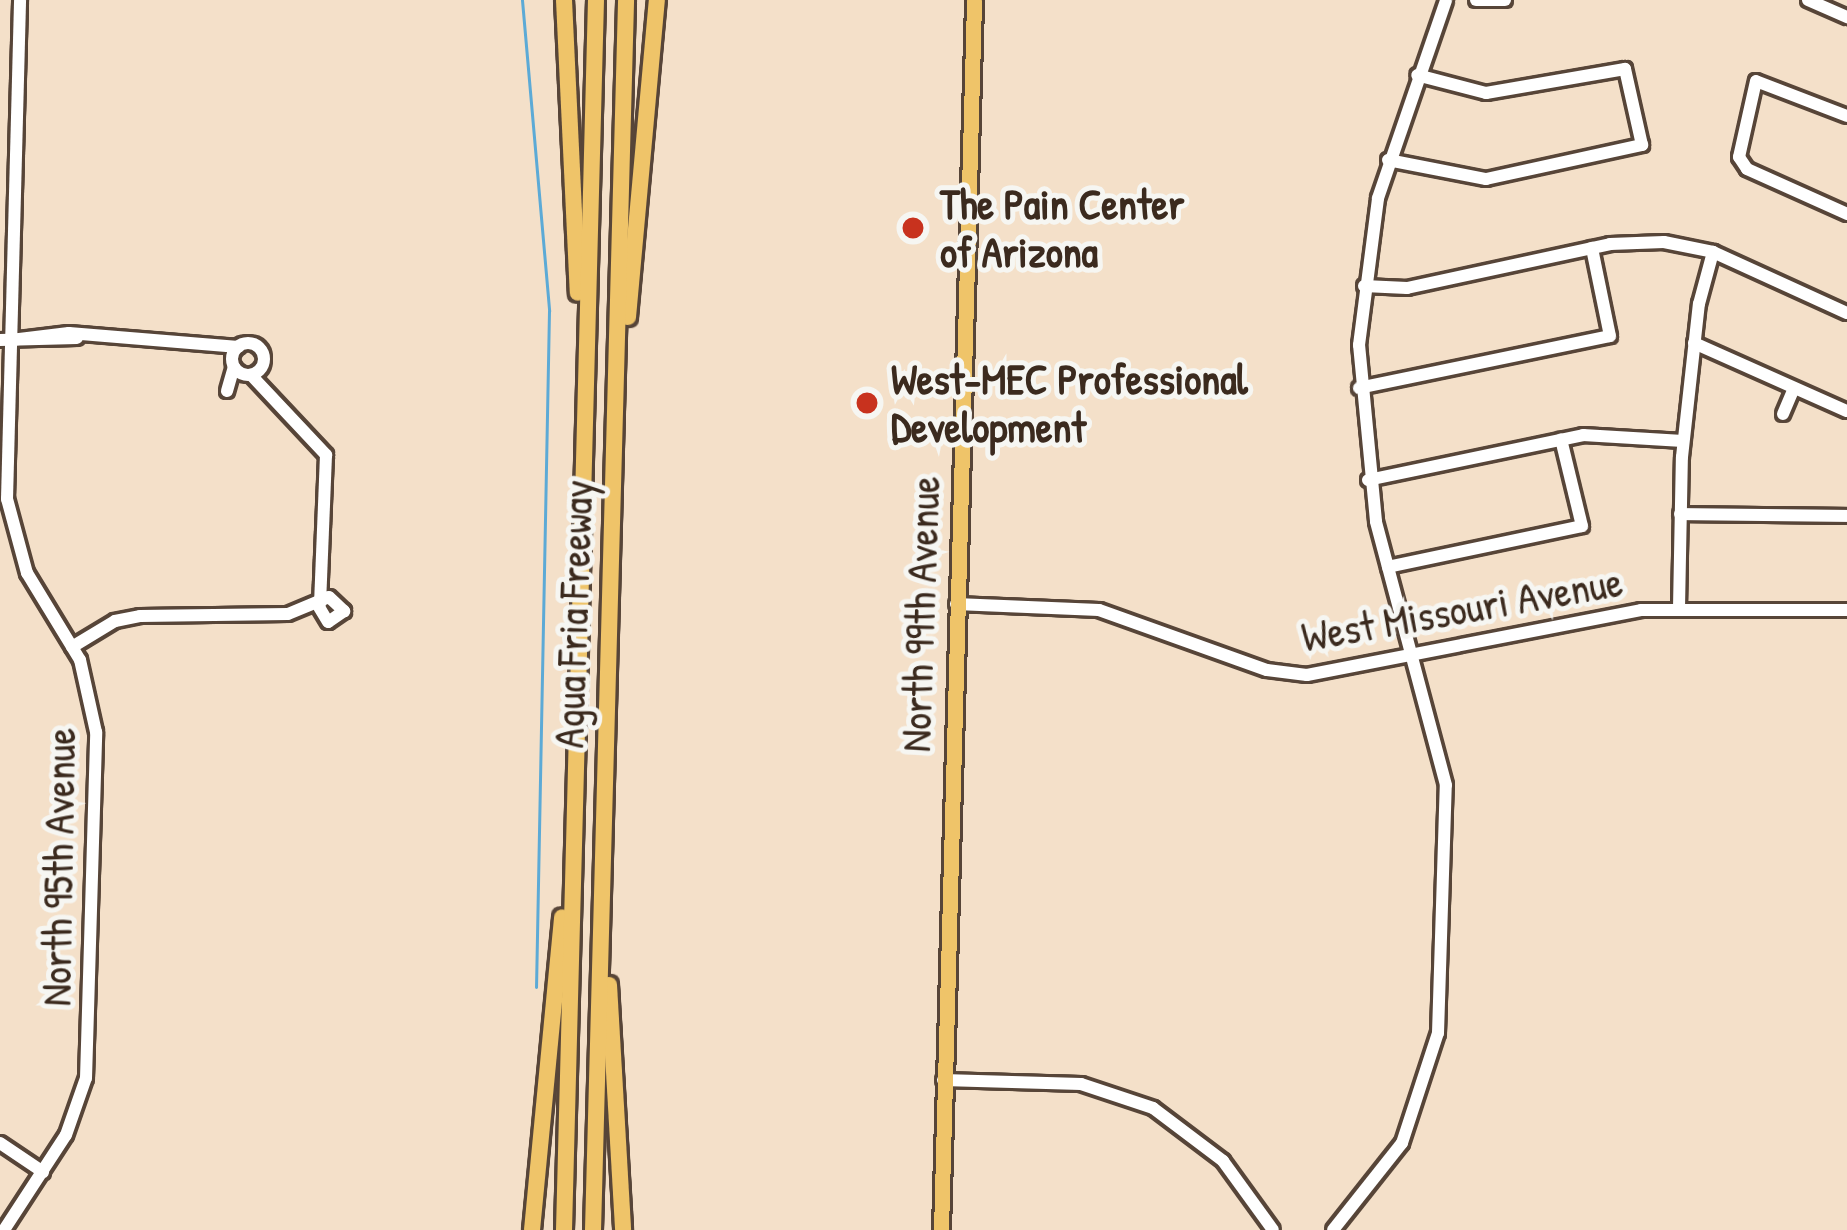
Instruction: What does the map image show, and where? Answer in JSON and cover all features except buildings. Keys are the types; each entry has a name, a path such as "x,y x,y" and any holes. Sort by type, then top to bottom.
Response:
{"highway":[{"path":"564,0 584,436"},
{"name":"Agua Fria Freeway","path":"564,1230 596,0"},
{"name":"Agua Fria Freeway","path":"593,1230 626,0"},
{"path":"614,437 658,0"},
{"path":"532,1230 574,826"},
{"path":"604,826 622,1230"}],"main road":[{"name":"North 99th Avenue","path":"941,1230 974,0"}],"street":[{"name":"North 95th Avenue","path":"4,1230 74,1120 87,1064 96,732 72,646 27,573 9,514 5,340 20,0"},
{"path":"1333,1230 1402,1143 1438,1033 1446,784 1368,480 1359,388 1364,286 1388,160 1445,0"},
{"path":"1476,0 1505,0"},
{"path":"1808,0 1847,17"},
{"path":"1388,160 1486,179 1642,145 1625,69 1486,94 1417,75"},
{"path":"1847,116 1756,81 1739,162 1847,214"},
{"path":"1364,286 1592,248 1664,242 1713,252 1847,313"},
{"path":"1359,388 1610,337 1592,248"},
{"path":"1679,608 1683,441 1694,343 1713,252"},
{"path":"5,340 70,344 77,338 257,346 276,394"},
{"path":"206,342 276,394 326,455 326,572 320,610"},
{"path":"1694,343 1847,411"},
{"path":"238,347 240,369"},
{"path":"240,369 264,359"},
{"path":"1783,414 1794,388"},
{"path":"1368,480 1561,439 1603,434 1683,441"},
{"path":"1388,568 1582,526 1561,439"},
{"path":"1680,514 1847,516"},
{"path":"72,646 140,616 320,610 342,617 326,572"},
{"path":"320,610 337,598"},
{"name":"West Missouri Avenue","path":"956,604 1099,610 1294,674 1679,608 1847,610"},
{"path":"943,1080 1082,1084 1153,1108 1223,1161 1273,1230"},
{"path":"0,1143 43,1172"}],"waterway":[{"path":"522,0 549,311 536,987"}],"place":[{"name":"The Pain Center of Arizona","path":"913,228"},
{"name":"West-MEC Professional Development","path":"867,403"}]}
